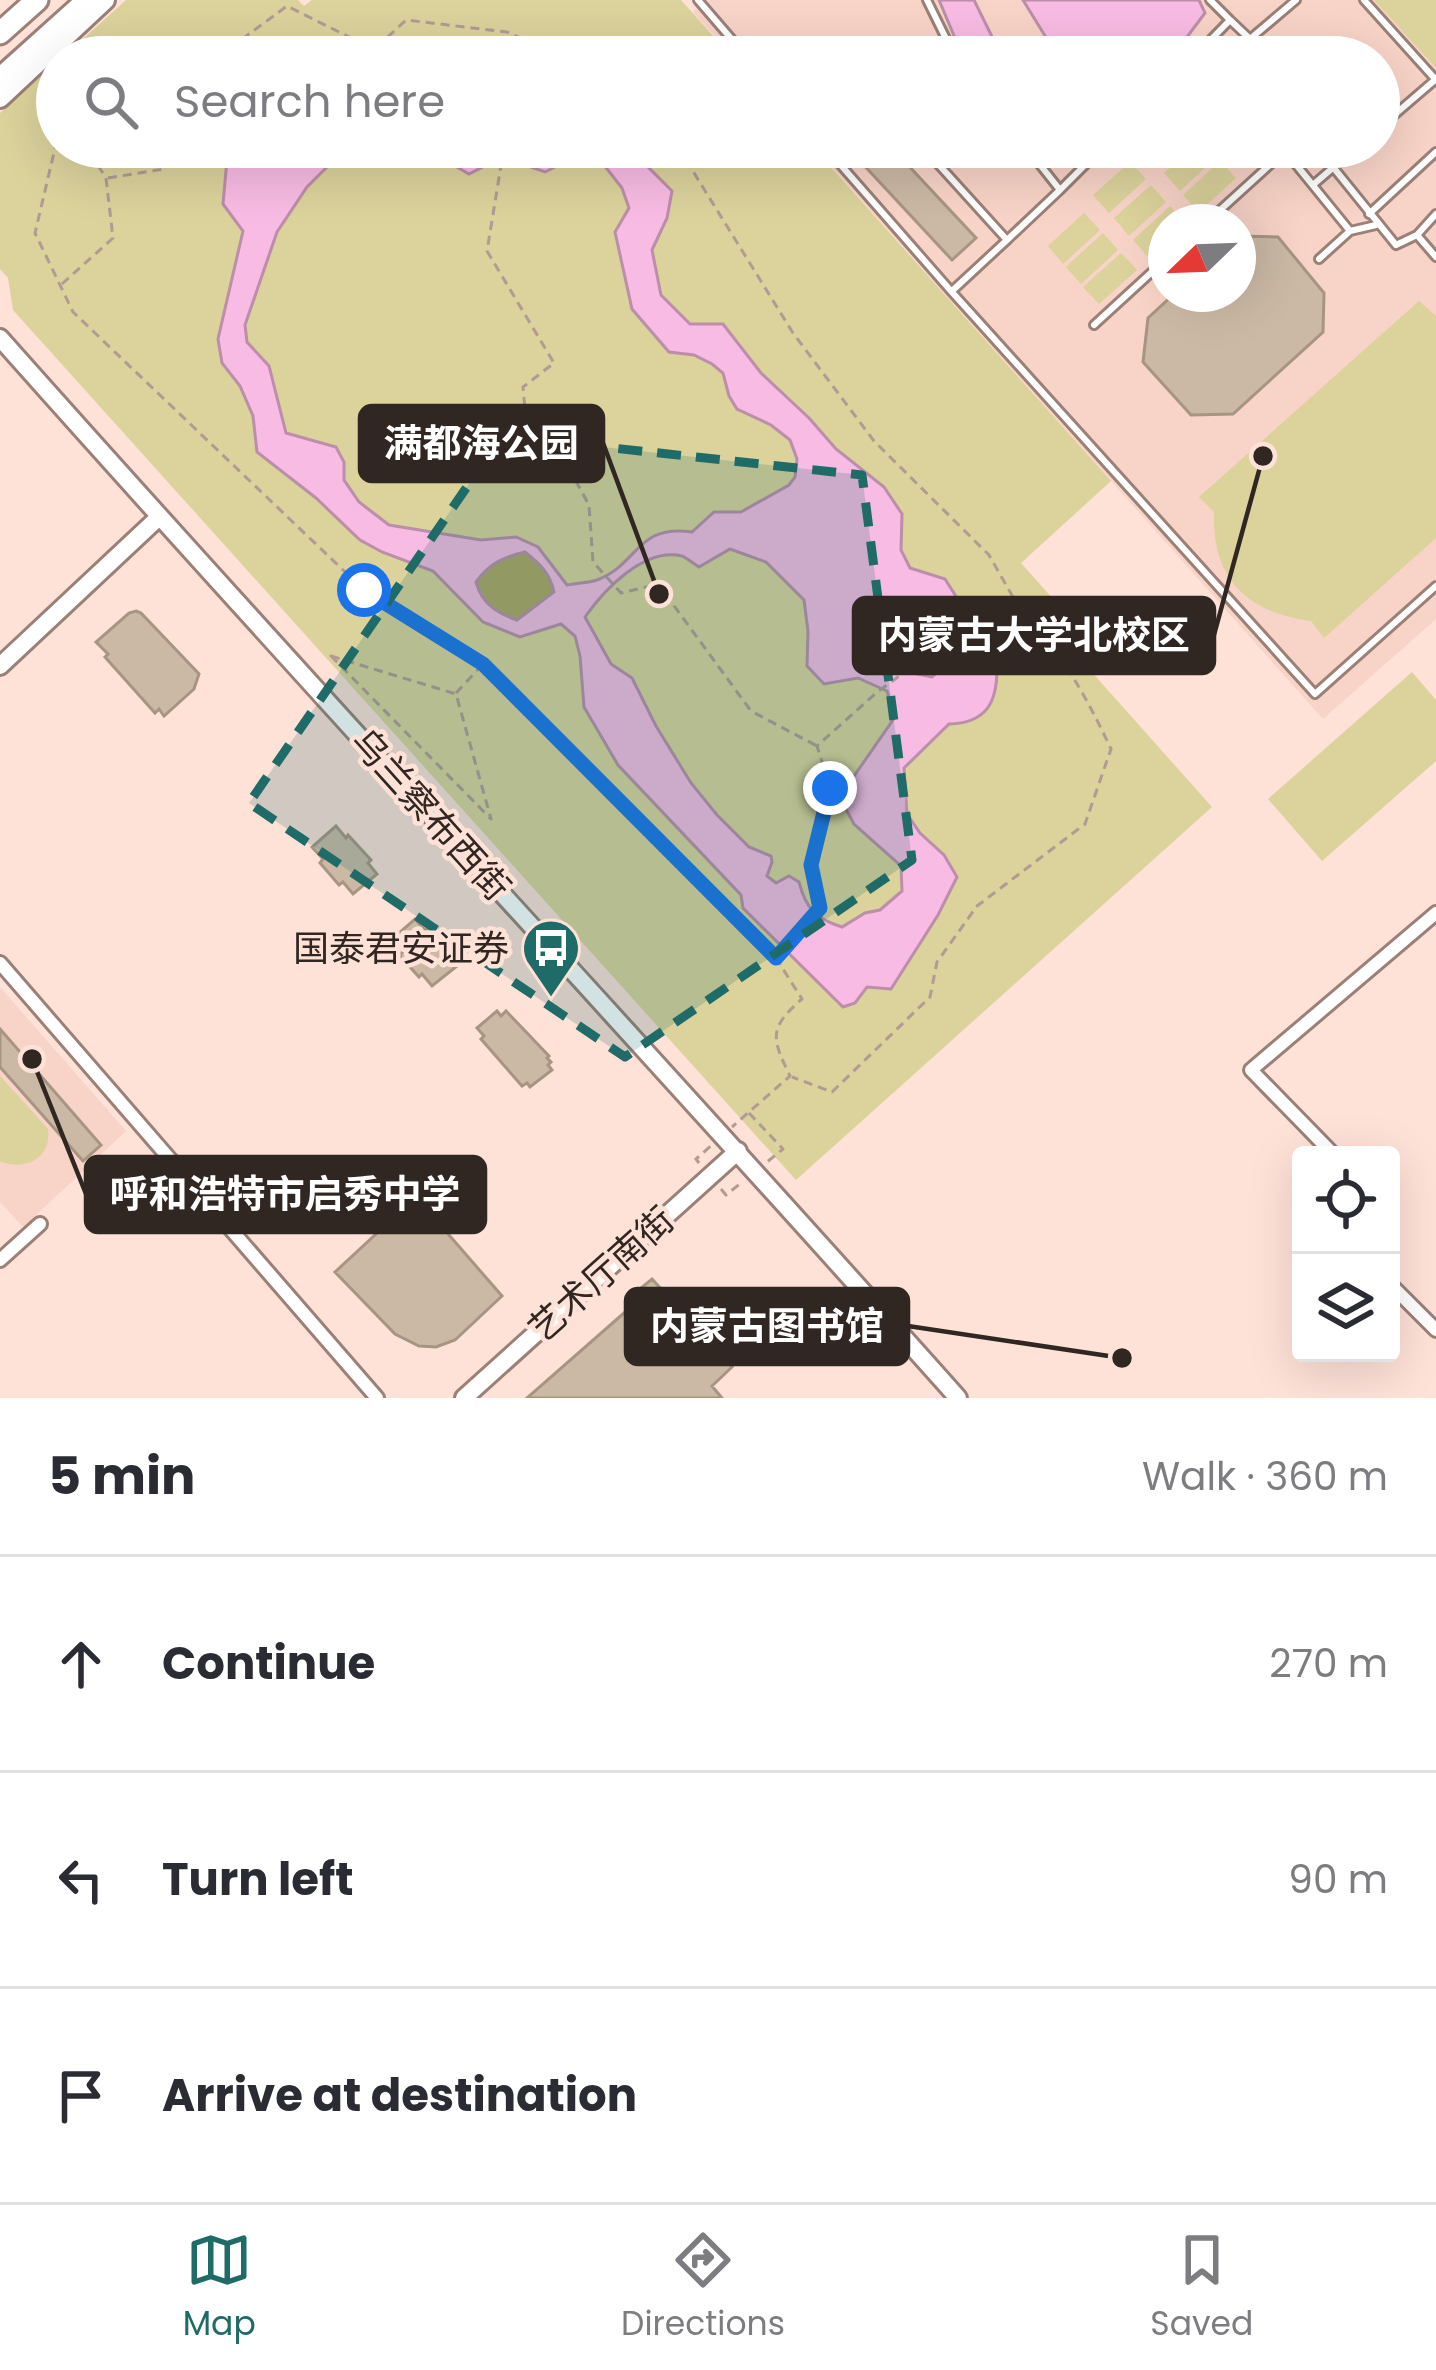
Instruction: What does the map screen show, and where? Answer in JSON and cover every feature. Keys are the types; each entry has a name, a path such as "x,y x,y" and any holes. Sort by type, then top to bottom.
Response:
{"highway":[{"path":"0,33 37,0"},
{"path":"0,63 70,0"},
{"path":"48,36 88,0"},
{"path":"0,79 36,47"}],"main road":[{"path":"66,36 105,0"},
{"path":"0,98 36,64"}],"street":[{"name":"乌兰察布西街","path":"0,338 958,1398"},
{"path":"0,666 159,517"},
{"path":"1325,1146 1251,1070 1436,913"},
{"path":"0,963 377,1398"},
{"name":"艺术厅南街","path":"464,1398 738,1151"},
{"path":"0,1260 40,1224"},
{"path":"1400,1294 1436,1330"}],"lane":[{"path":"698,0 729,36"},
{"path":"927,0 944,36"},
{"path":"1210,0 1247,36"},
{"path":"1254,36 1296,0"},
{"path":"1364,0 1396,36"},
{"path":"1214,36 1230,20"},
{"path":"1400,40 1436,80 1400,110"},
{"path":"1369,214 1436,152"},
{"path":"843,168 1315,694 1436,586"},
{"path":"942,168 1007,240"},
{"path":"1043,168 1060,190"},
{"path":"951,291 1082,168"},
{"path":"1227,204 1267,168"},
{"path":"1299,168 1350,230"},
{"path":"1313,184 1332,168"},
{"path":"1334,168 1396,245 1417,235 1436,214"},
{"path":"1319,259 1350,230 1377,224"},
{"path":"1417,235 1436,257"},
{"path":"1094,325 1148,276"}],"path":[{"path":"246,36 287,6 346,36"},
{"path":"389,36 406,20 516,36"},
{"path":"50,168 35,233 74,312 364,590 483,664 776,958 802,999 781,1018 776,1034 781,1057 790,1076 832,1092 930,997 937,962 976,906 1085,824 1111,749 1089,702 1050,640 1019,608 988,555 874,441 793,333 691,168"},
{"path":"60,285 113,238 106,178 100,168"},
{"path":"106,178 164,168"},
{"path":"501,168 487,251 554,362 524,387 527,432 568,464 589,505 593,562 621,593 663,584 751,711 817,746 830,788 811,865 820,908 776,958"},
{"path":"817,746 921,660 973,641 1019,608"},
{"path":"331,656 456,694 491,819 331,656"},
{"path":"456,694 483,664"},
{"path":"749,1113 790,1076"}],"highlighted area":[{"path":"502,436 862,475 912,860 625,1057 249,803"}],"shaded area":[{"path":"126,0 298,0 304,6 312,0 681,0 713,36 86,36"},
{"path":"706,0 1436,0 1436,619 1323,719 833,168 1400,168 1400,36 715,36 693,12"},
{"path":"939,0 974,0 992,36 954,36"},
{"path":"1023,0 1199,0 1205,13 1188,36 1045,36"},
{"path":"1374,0 1436,0 1436,68"},
{"path":"36,81 36,168 832,168 1111,481 1021,563 1078,627 1064,641 1212,807 796,1180 13,310 8,278 0,269 0,113"},
{"path":"226,168 326,168 277,232 245,325 247,342 269,366 286,433 336,447 344,462 344,480 359,502 389,525 481,540 516,537 538,547 567,585 611,573 659,534 692,532 714,512 741,512 795,477 797,459 790,440 737,409 723,373 694,355 669,352 632,309 615,232 629,208 622,188 606,168 649,168 672,191 667,218 652,250 661,295 690,324 723,324 761,373 836,449 884,487 902,514 901,550 910,568 945,579 964,609 909,650 908,672 932,677 950,662 974,655 997,669 995,692 987,709 972,720 949,724 904,768 907,814 957,877 891,989 867,987 855,1003 843,1007 743,908 741,895 618,765 584,707 575,636 561,624 520,637 483,622 433,571 360,540 257,452 253,416 240,386 222,363 218,339 243,231 223,204","holes":["730,549 766,562 804,600 807,666 824,684 858,678 887,691 895,717 852,779 842,802 854,824 901,866 902,891 880,910 842,927 813,912 799,882 789,876 776,883 767,876 771,856 749,847 691,783 632,678 611,664 585,617 614,583 640,564 668,555 682,556 699,567","525,552 540,565 554,592 517,620 491,607 476,582 491,566"]},
{"path":"1123,168 1136,168 1146,179 1109,213 1093,195"},
{"path":"1170,168 1205,168 1180,191 1164,173"},
{"path":"1212,168 1227,168 1236,178 1208,204 1191,204 1183,195"},
{"path":"1151,185 1166,202 1148,204 1148,219 1129,236 1114,218"},
{"path":"1084,213 1100,230 1063,264 1048,246"},
{"path":"1148,226 1148,257 1133,240"},
{"path":"1103,233 1118,250 1081,284 1066,267"},
{"path":"1121,253 1137,270 1099,304 1083,287"},
{"path":"1419,301 1436,316 1436,538 1324,638 1311,621 1268,610 1237,588 1219,556 1214,512 1199,497"},
{"path":"525,552 551,578 555,592 517,620 492,607 476,582 497,562"},
{"path":"1412,672 1436,700 1436,761 1322,861 1268,799"},
{"path":"0,987 126,1131 23,1227 0,1202"},
{"path":"0,1076 48,1129 46,1148 27,1163 0,1161"}],"building":[{"path":"867,168 911,168 976,238 952,260"},
{"path":"1256,236 1278,237 1324,293 1323,332 1233,414 1191,415 1143,362 1148,318 1154,312 1256,312"},
{"path":"136,611 199,674 194,689 164,716 159,709 155,713 96,642"},
{"path":"336,826 371,860 368,863 377,874 353,894 343,882 339,885 312,847"},
{"path":"415,919 425,930 428,927 457,966 432,986 399,955 403,952 391,940"},
{"path":"497,1011 501,1016 506,1011 549,1056 552,1070 530,1087 522,1086 481,1039 484,1036 477,1028"},
{"path":"0,1029 101,1145 83,1161 0,1067"},
{"path":"416,1197 502,1296 455,1340 436,1347 419,1346 395,1334 335,1272"},
{"path":"652,1279 732,1367 712,1386 722,1398 527,1398 640,1299 635,1293"}],"place":[{"name":"内蒙古大学北校区","path":"1263,456"},
{"name":"满都海公园","path":"659,594"},
{"name":"国泰君安证券","path":"551,999"},
{"name":"呼和浩特市启秀中学","path":"32,1059"},
{"name":"内蒙古图书馆","path":"1122,1358"}],"route":[{"path":"364,590 483,664 776,958 820,908 811,865 830,788"}]}
